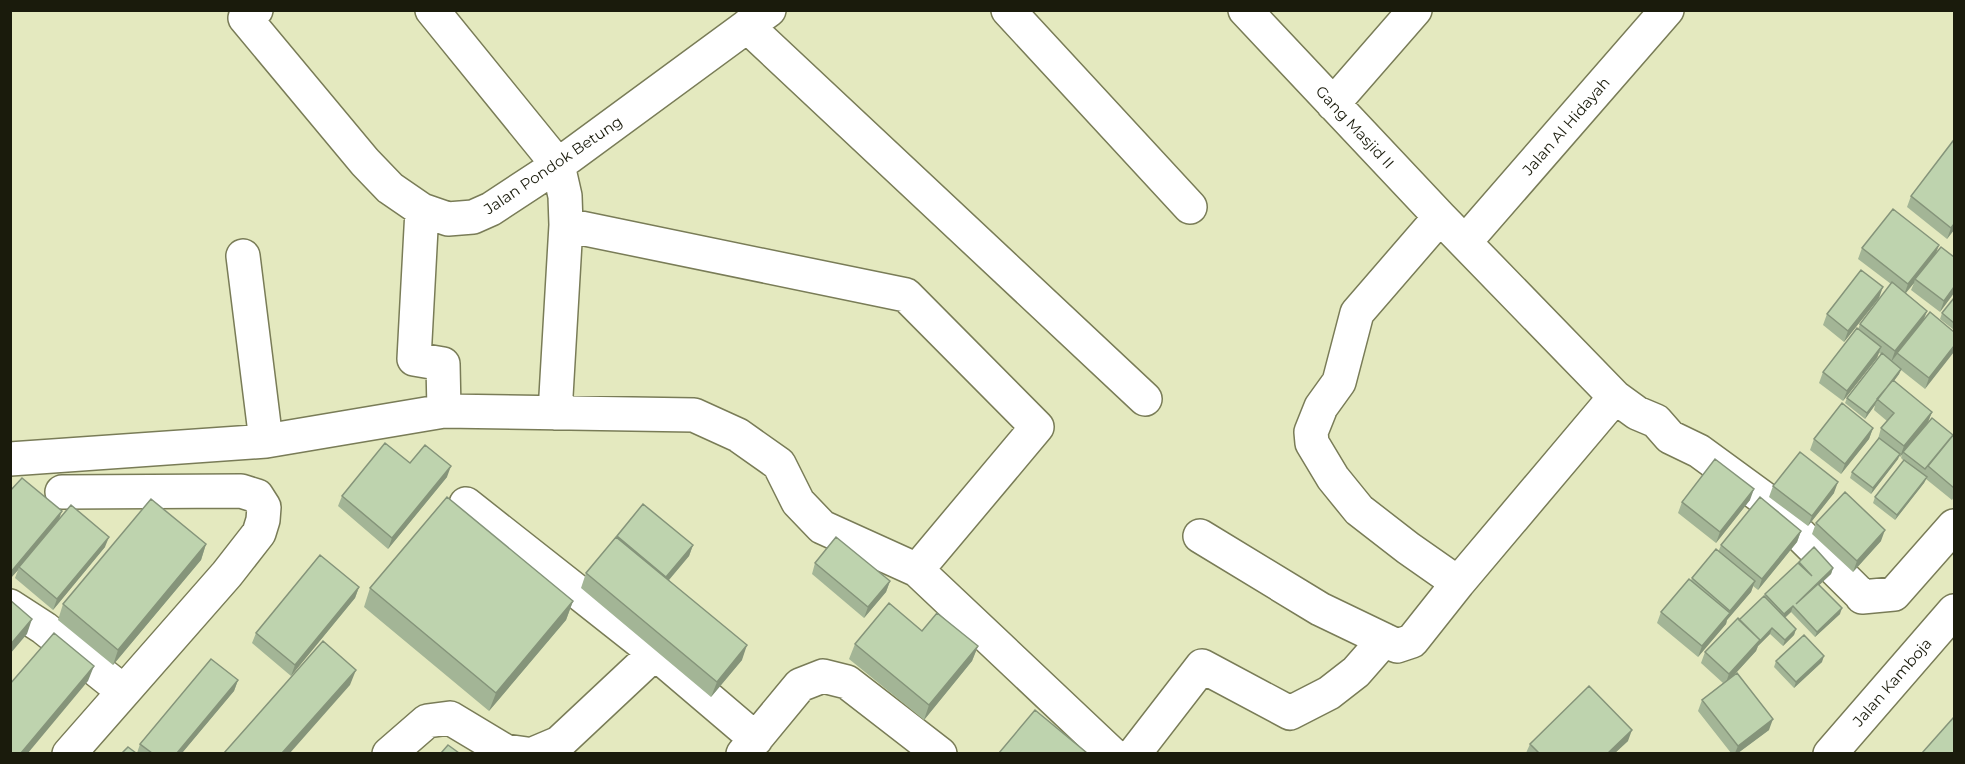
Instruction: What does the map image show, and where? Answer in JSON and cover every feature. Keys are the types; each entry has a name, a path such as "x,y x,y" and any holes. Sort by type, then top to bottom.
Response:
{"street":[{"path":"432,10 558,165 565,196 566,225 555,413"},
{"path":"1008,10 1190,207"},
{"name":"Gang Masjid II","path":"1245,10 1440,217 1616,397 1636,413 1656,421 1670,437 1699,452 1762,497 1862,597 1894,594 1954,526"},
{"path":"1333,104 1415,10"},
{"name":"Jalan Al Hidayah","path":"1465,242 1667,10"},
{"name":"Jalan Pondok Betung","path":"251,14 365,162 390,188 422,210 448,219 473,217 491,209 558,165 758,18"},
{"path":"758,18 1145,399"},
{"path":"422,210 414,359 443,364 444,411"},
{"path":"1440,217 1357,313 1339,382 1321,407 1311,432 1312,443 1333,478 1359,510 1458,583"},
{"path":"566,225 906,295 1036,426 917,570"},
{"path":"243,256 266,441"},
{"path":"1200,536 1320,609 1397,646 1412,641 1458,583 1616,397"},
{"path":"10,459 266,441 444,411 694,415 738,435 779,464 798,502 822,527 917,570 1113,753"},
{"path":"62,492 241,491 257,496 264,507 259,534 227,574 69,753"},
{"path":"466,504 655,653 750,748 800,685 823,676 847,682 940,753"},
{"path":"10,606 44,628 123,691"},
{"name":"Jalan Kamboja","path":"1830,753 1954,611"},
{"path":"1134,753 1202,666 1290,713 1329,693 1356,672 1384,640"},
{"path":"533,753 558,743 655,653"},
{"path":"389,753 427,721 450,718 505,751 527,753"}],"building":[{"path":"1953,141 1954,224 1951,228 1911,196"},
{"path":"1893,209 1939,245 1908,284 1862,248"},
{"path":"1941,247 1954,257 1954,287 1944,301 1915,279"},
{"path":"1861,270 1883,287 1848,331 1827,314"},
{"path":"1892,282 1927,311 1895,351 1860,324"},
{"path":"1954,298 1954,323 1942,313"},
{"path":"1930,312 1954,332 1954,346 1929,378 1897,353"},
{"path":"1857,328 1881,347 1847,391 1823,372"},
{"path":"1882,353 1901,369 1867,413 1847,398"},
{"path":"1893,380 1932,412 1904,446 1881,428 1894,413 1877,399"},
{"path":"1842,403 1873,428 1845,464 1814,439"},
{"path":"1932,418 1953,435 1925,469 1903,452"},
{"path":"1954,434 1954,488 1928,466"},
{"path":"1879,438 1900,454 1873,488 1852,472"},
{"path":"385,443 410,463 425,445 451,466 392,538 342,496"},
{"path":"1800,452 1838,482 1812,516 1773,486"},
{"path":"1715,459 1754,489 1720,532 1682,502"},
{"path":"1904,460 1927,477 1897,515 1875,497"},
{"path":"22,478 62,511 10,573 10,491"},
{"path":"1845,492 1885,530 1857,561 1816,523"},
{"path":"447,497 573,601 496,693 370,588"},
{"path":"1760,497 1801,531 1762,579 1721,545"},
{"path":"151,499 206,544 118,650 63,604"},
{"path":"643,504 693,545 666,577 617,536"},
{"path":"71,505 109,537 57,599 19,567"},
{"path":"616,537 747,645 717,682 586,573"},
{"path":"836,537 890,581 868,607 815,563"},
{"path":"1814,547 1833,568 1796,604 1818,584 1842,608 1817,632 1793,606 1784,614 1765,594 1798,563 1812,576 1799,562"},
{"path":"1716,549 1755,581 1730,611 1692,578"},
{"path":"320,555 359,587 295,665 256,633"},
{"path":"1689,579 1730,613 1702,646 1661,612"},
{"path":"1764,596 1796,629 1785,640 1772,628 1759,642 1760,640 1739,620"},
{"path":"10,600 32,619 10,645"},
{"path":"889,603 922,631 937,613 978,646 929,705 855,644"},
{"path":"1738,618 1760,640 1729,674 1705,652"},
{"path":"54,633 94,666 21,753 10,753 10,684"},
{"path":"1804,635 1824,656 1796,682 1776,661"},
{"path":"323,641 356,670 282,753 224,753"},
{"path":"211,659 238,680 177,753 152,753 140,744"},
{"path":"1737,673 1773,719 1738,746 1702,700"},
{"path":"1589,686 1632,730 1608,753 1539,753 1530,744"},
{"path":"1035,710 1087,753 999,753"},
{"path":"1954,717 1954,753 1922,753"},
{"path":"448,745 459,753 441,753"},
{"path":"128,747 136,753 122,753"}]}
